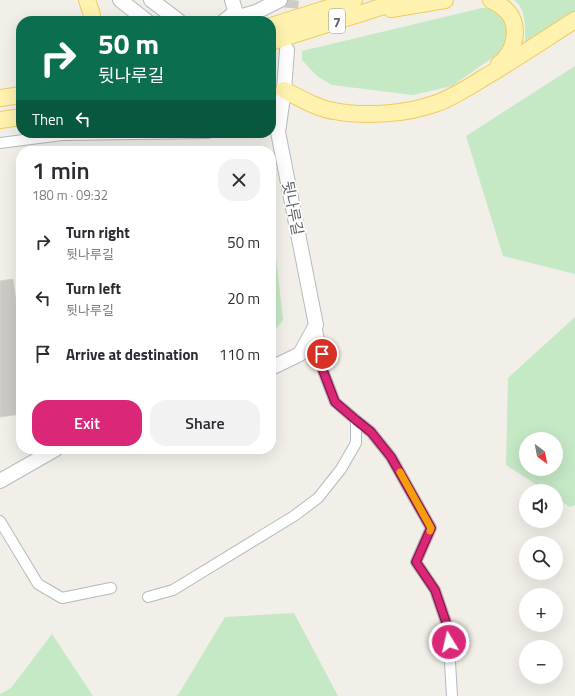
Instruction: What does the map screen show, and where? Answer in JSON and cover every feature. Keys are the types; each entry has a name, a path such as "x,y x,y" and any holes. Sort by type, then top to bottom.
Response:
{"main road":[{"path":"87,0 92,16"},
{"name":"7","path":"276,25 355,7 403,0"},
{"path":"355,7 445,0"},
{"path":"277,87 332,104 365,109 395,108 440,98 460,88 503,61 512,50 515,39 514,23 508,12 491,0"},
{"name":"7","path":"276,40 355,7"},
{"path":"277,87 312,104 333,111 360,114 385,113 435,104 456,95 498,70 575,20"},
{"path":"0,98 16,96"},
{"path":"0,120 16,118"}],"street":[{"path":"120,0 141,16"},
{"path":"151,0 172,16"},
{"path":"231,16 235,10 232,0"},
{"path":"242,16 256,12 280,0"},
{"name":"뒷나루길","path":"276,102 277,87 287,50"},
{"path":"0,143 39,138"},
{"name":"뒷나루길","path":"275,138 322,354 322,368 335,402 371,432 391,457 431,528 416,562 435,590 448,628 452,696"},
{"path":"276,366 300,354 316,325"},
{"path":"148,597 173,590 294,516 318,498 341,469 356,443 356,420"},
{"path":"0,481 47,454"},
{"path":"0,520 38,584 62,598 112,588"}],"green space":[{"path":"514,0 575,0 575,11 525,45 523,14 521,8"},
{"path":"482,8 495,8 506,18 511,33 505,49 452,86 413,95 332,85 317,76 302,60 302,51"},
{"path":"575,66 575,274 503,256 466,136"},
{"path":"276,257 283,320 276,329"},
{"path":"575,317 575,505 570,507 563,502 563,484 535,484 523,476 563,476 563,432 519,432 519,473 506,465 508,378"},
{"path":"294,613 338,696 175,696 178,695 225,617"},
{"path":"52,634 93,696 0,696 0,694 11,688"}],"building":[{"path":"13,279 16,302 16,415 0,417 0,281"}],"tunnel":[{"path":"289,29 292,0"}],"slow traffic":[{"path":"400,472 431,528 430,531"}],"route":[{"path":"322,354 322,368 335,402 371,432 391,457 431,528 416,562 435,590 448,628 449,642"}]}
